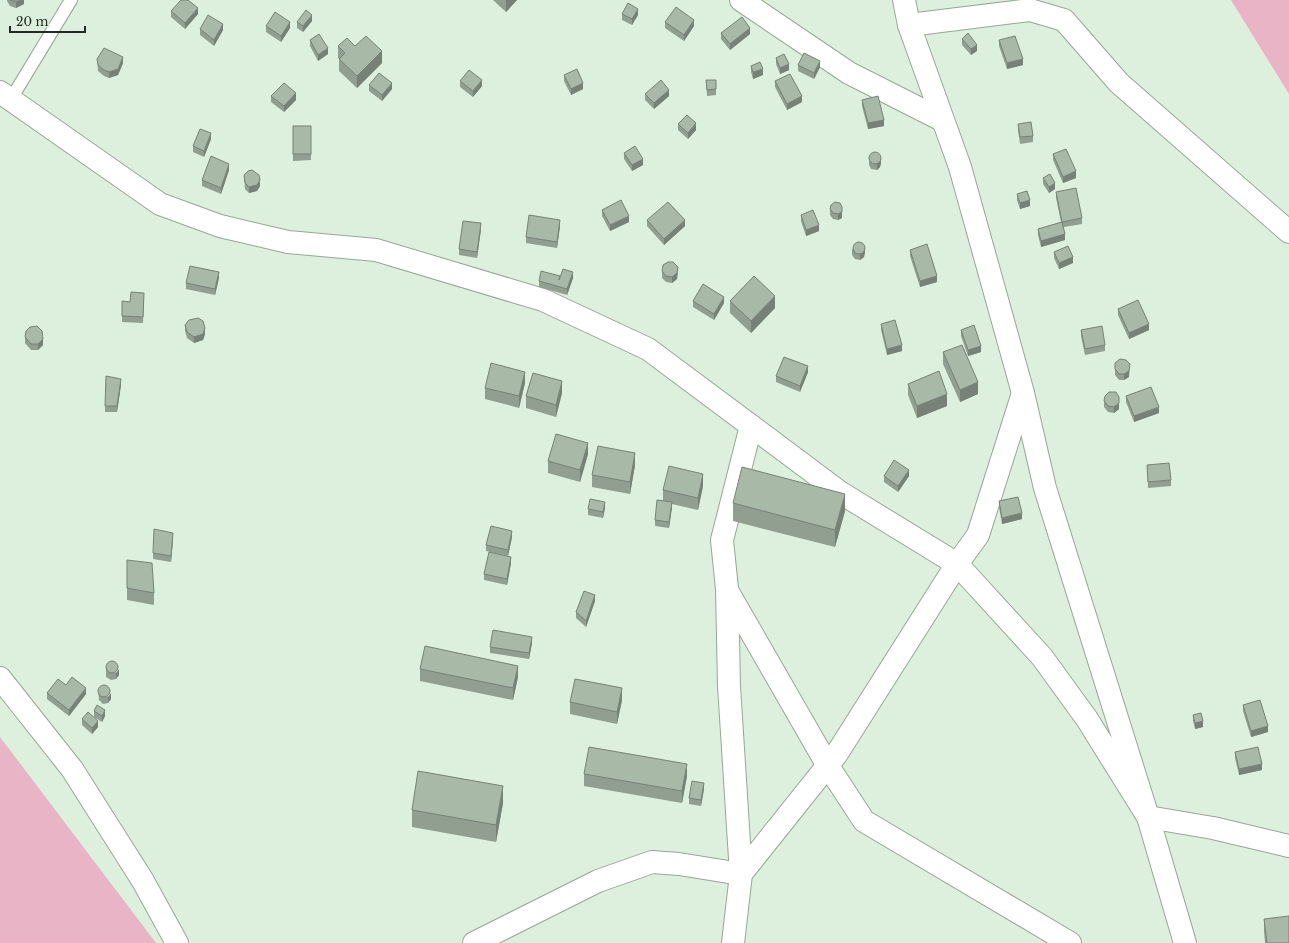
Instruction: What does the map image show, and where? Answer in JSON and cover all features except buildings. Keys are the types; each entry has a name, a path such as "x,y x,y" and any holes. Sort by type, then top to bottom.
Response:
{"street":[{"path":"741,0 849,73 942,120"},
{"path":"904,0 909,25 960,167 1023,393 1045,488 1148,817 1185,943"},
{"path":"909,25 1030,10 1064,20 1120,83 1289,232"},
{"path":"4,102 160,204 220,226 288,242 376,250 543,300 648,349 841,493 957,564 1042,657 1088,719 1148,817 1213,828 1289,846"},
{"path":"741,874 836,756 957,564 978,535 1023,393"},
{"path":"734,943 741,874 729,686 727,589 722,540 751,426"},
{"path":"727,589 828,766 864,821 1070,943"},
{"path":"0,678 72,769 142,881 177,943"},
{"path":"474,943 598,881 652,862 679,864 741,874"}],"lane":[{"path":"4,102 72,0"}],"shaded area":[{"path":"1231,0 1289,0 1289,94"},
{"path":"0,737 156,943 0,943"}]}
